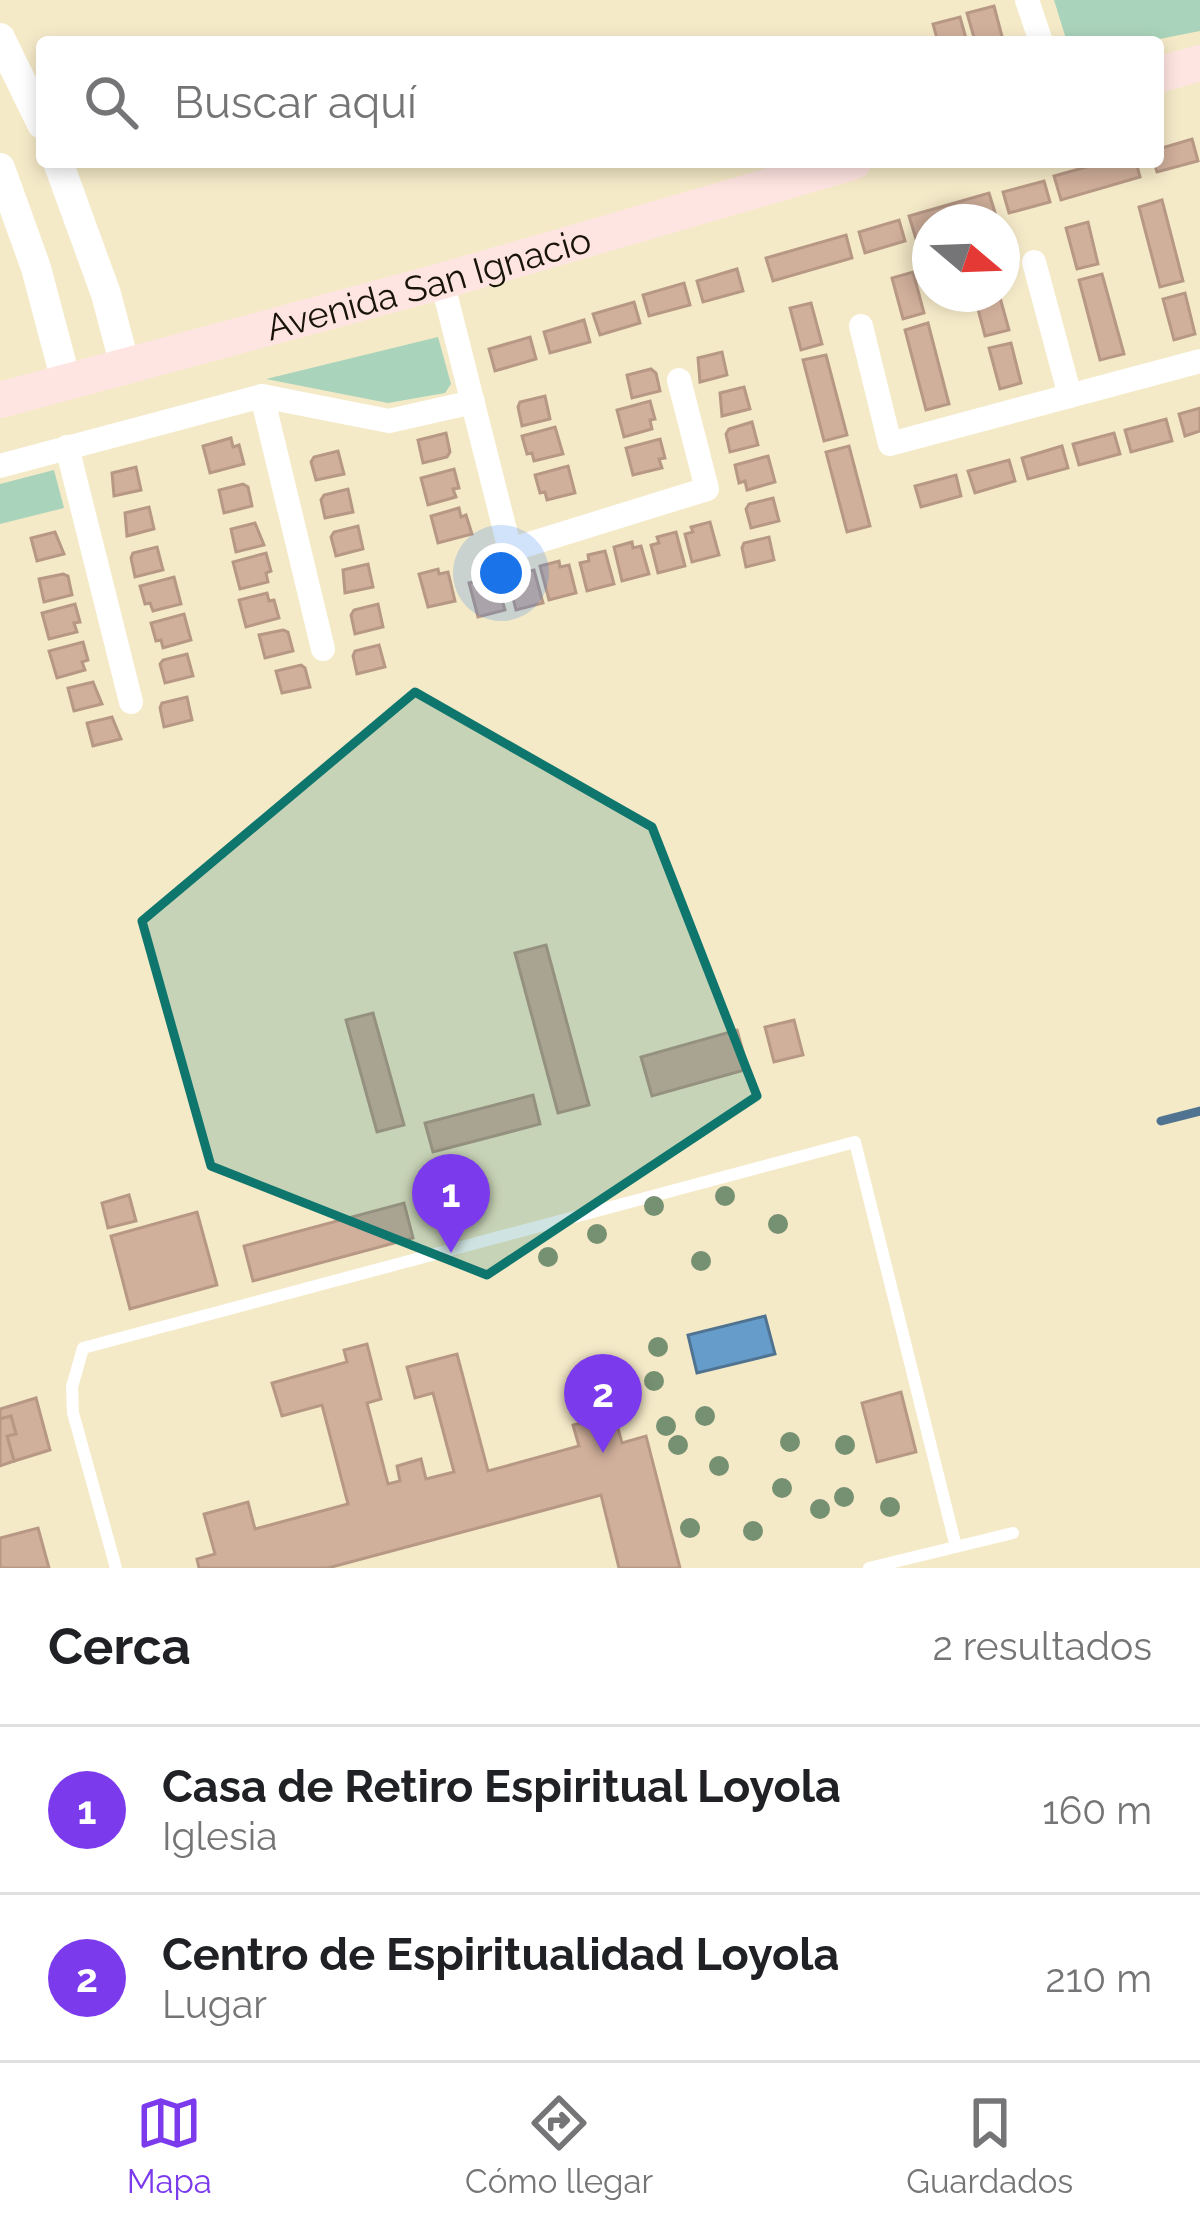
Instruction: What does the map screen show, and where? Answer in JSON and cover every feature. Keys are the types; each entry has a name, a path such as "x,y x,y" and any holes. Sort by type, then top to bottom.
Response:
{"main road":[{"path":"1164,73 1200,63"},
{"name":"Avenida San Ignacio","path":"0,400 442,281 832,168"}],"street":[{"path":"1027,0 1039,36"},
{"path":"0,38 36,112"},
{"path":"0,168 36,268 66,381"},
{"path":"60,168 100,276 125,365"},
{"path":"1034,262 1070,396"},
{"path":"442,281 510,550 707,489 679,380"},
{"path":"861,326 890,444 1200,361"},
{"path":"0,466 262,396 389,421 473,402"},
{"path":"262,396 323,649"},
{"path":"67,447 131,702"}],"lane":[{"path":"116,1568 73,1413 72,1387 83,1348 855,1142 956,1547"},
{"path":"869,1568 1013,1533"}],"highlighted area":[{"path":"415,692 652,827 757,1096 487,1275 211,1166 142,921"}],"green space":[{"path":"1054,0 1200,0 1200,31 1164,38 1065,36"},
{"path":"438,337 451,384 445,393 388,403 266,379"},
{"path":"54,470 64,508 0,524 0,484"}],"water":[{"path":"765,1316 775,1354 697,1373 688,1335"}],"building":[{"path":"994,6 1002,36 974,36 967,13"},
{"path":"960,17 965,36 936,36 933,24"},
{"path":"1192,139 1198,161 1157,172 1156,168 1164,168 1164,147"},
{"path":"1083,168 1138,168 1140,177 1061,200 1054,176"},
{"path":"1044,181 1050,202 1020,210 1020,204 1006,204 1003,192"},
{"path":"989,193 992,204 951,204"},
{"path":"1162,200 1183,281 1160,287 1139,207"},
{"path":"899,220 905,241 865,253 859,232"},
{"path":"1088,222 1098,264 1077,269 1066,228"},
{"path":"846,235 852,258 773,281 766,258"},
{"path":"737,269 743,291 703,302 697,281"},
{"path":"912,272 912,312 924,313 903,319 892,278"},
{"path":"1102,274 1124,354 1100,360 1079,280"},
{"path":"684,283 690,305 649,316 643,295"},
{"path":"1185,293 1195,334 1174,340 1163,299"},
{"path":"634,302 640,323 600,335 593,314"},
{"path":"811,303 822,344 801,350 790,308"},
{"path":"979,312 1004,312 1009,330 985,336"},
{"path":"584,320 590,342 550,353 544,332"},
{"path":"928,323 949,404 926,410 905,330"},
{"path":"530,337 536,359 495,371 489,349"},
{"path":"1011,343 1021,383 1000,389 989,348"},
{"path":"722,352 727,375 700,382 698,358"},
{"path":"826,355 847,435 824,441 803,360"},
{"path":"651,369 660,391 632,398 627,375"},
{"path":"744,387 750,409 722,416 720,393"},
{"path":"545,396 550,419 522,426 520,402"},
{"path":"650,401 655,419 650,420 652,429 624,437 617,410"},
{"path":"1200,408 1200,431 1185,436 1179,414"},
{"path":"1166,419 1172,441 1131,452 1125,430"},
{"path":"752,422 758,445 730,452 729,429"},
{"path":"555,427 563,454 534,461 522,436"},
{"path":"446,433 447,457 423,463 418,440"},
{"path":"1114,433 1120,454 1079,465 1073,444"},
{"path":"231,438 233,447 239,445 244,464 210,473 203,446"},
{"path":"660,439 665,458 659,459 662,468 633,475 626,448"},
{"path":"849,446 870,526 847,532 826,452"},
{"path":"1062,446 1068,468 1028,479 1022,458"},
{"path":"338,451 344,474 316,480 314,457"},
{"path":"768,456 775,482 747,490 745,481 739,483 735,465"},
{"path":"1009,460 1015,481 975,493 968,471"},
{"path":"568,466 575,493 547,500 535,475"},
{"path":"136,467 141,490 114,496 112,473"},
{"path":"454,469 459,488 453,489 456,497 428,505 421,478"},
{"path":"956,475 961,496 921,507 915,486"},
{"path":"243,484 252,506 224,513 219,490"},
{"path":"348,489 353,512 325,518 324,495"},
{"path":"773,498 779,521 751,528 749,504"},
{"path":"149,507 154,529 127,536 125,513"},
{"path":"459,508 472,534 438,543 431,516"},
{"path":"710,522 719,555 692,562 685,534 693,532 691,527"},
{"path":"255,523 264,545 236,552 231,529"},
{"path":"358,526 363,549 336,556 334,532"},
{"path":"55,532 64,554 37,561 31,538"},
{"path":"676,532 685,566 658,573 651,545 659,543 657,537"},
{"path":"769,537 774,560 746,567 744,543"},
{"path":"632,542 633,548 641,546 649,574 622,581 614,547"},
{"path":"157,547 163,570 135,577 133,553"},
{"path":"605,551 614,584 587,591 580,563 589,561 588,555"},
{"path":"266,553 271,571 266,573 268,582 240,589 233,562"},
{"path":"559,561 560,567 569,565 576,593 549,600 540,566"},
{"path":"368,564 373,587 345,593 343,570"},
{"path":"438,569 439,574 448,572 455,601 428,607 419,574"},
{"path":"534,570 543,603 516,610 509,582 517,580 516,574"},
{"path":"68,576 72,595 44,602 39,579"},
{"path":"174,577 181,604 153,611 150,603 145,604 140,586"},
{"path":"487,579 489,584 497,582 505,610 478,617 469,583"},
{"path":"267,593 279,618 246,627 239,600"},
{"path":"75,604 80,622 74,623 77,632 49,639 42,613"},
{"path":"378,604 383,627 355,634 354,610"},
{"path":"184,614 191,640 163,648 151,623"},
{"path":"288,632 293,651 265,658 259,635"},
{"path":"83,642 88,660 82,662 85,670 57,678 49,651"},
{"path":"379,645 385,667 357,674 355,651"},
{"path":"187,654 193,676 165,683 163,660"},
{"path":"301,665 310,687 282,693 276,671"},
{"path":"93,682 102,704 74,711 68,688"},
{"path":"187,697 192,720 164,727 162,703"},
{"path":"112,717 121,739 93,746 87,723"},
{"path":"546,945 589,1105 558,1113 515,953"},
{"path":"373,1013 404,1125 377,1132 346,1020"},
{"path":"794,1020 803,1055 774,1062 765,1027"},
{"path":"737,1030 748,1069 652,1096 641,1057"},
{"path":"533,1095 540,1124 433,1152 425,1123"},
{"path":"129,1195 136,1221 108,1228 102,1203"},
{"path":"404,1203 413,1238 253,1281 244,1246"},
{"path":"197,1212 217,1285 130,1309 111,1236"},
{"path":"367,1344 381,1399 367,1403 388,1484 400,1481 397,1466 421,1459 426,1479 454,1472 433,1393 415,1398 407,1367 457,1354 488,1471 579,1446 573,1425 614,1414 622,1443 646,1436 680,1568 619,1568 601,1495 328,1568 199,1568 197,1559 215,1554 204,1514 248,1502 255,1529 348,1504 322,1405 282,1416 272,1383 347,1362 344,1350"},
{"path":"901,1392 916,1452 877,1462 862,1403"},
{"path":"36,1398 50,1450 14,1461 7,1436 16,1434 11,1416 0,1419 0,1409"},
{"path":"11,1416 16,1434 7,1436 14,1461 0,1466 0,1419"},
{"path":"38,1528 49,1568 0,1568 0,1538"}],"waterway":[{"path":"1161,1121 1200,1111"}],"place":[{"name":"Casa de Retiro Espiritual Loyola","path":"451,1253"},
{"name":"Centro de Espiritualidad Loyola","path":"603,1453"}]}
